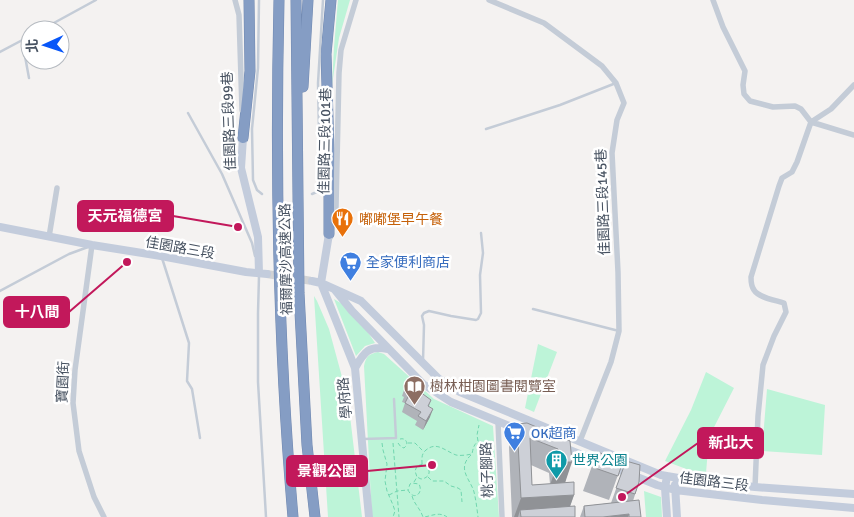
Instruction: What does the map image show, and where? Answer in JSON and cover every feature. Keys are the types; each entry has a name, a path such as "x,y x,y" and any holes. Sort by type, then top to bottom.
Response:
{"highway":[{"path":"243,138 250,71 249,0"},
{"name":"福爾摩沙高速公路","path":"278,0 277,77 281,342 293,517"},
{"name":"福爾摩沙高速公路","path":"296,0 299,293 308,445 315,517"},
{"path":"299,170 308,0"},
{"path":"329,234 326,54 332,0"}],"street":[{"name":"佳園路三段99巷","path":"235,0 239,15 243,138 241,168 258,238 263,274"},
{"name":"佳園路三段101巷","path":"321,283 329,234 336,207 339,73 342,50 356,0"},
{"name":"佳園路三段145巷","path":"489,0 544,23 602,66 616,84 624,103 617,120 612,153 618,272 618,331 611,362 580,441"},
{"path":"713,0 723,27 745,70 744,94 750,100 773,107 795,106 801,109 811,122 854,135"},
{"path":"755,487 758,416 763,365 786,312 784,303 755,292 752,288 751,277 782,178 792,172 811,122 831,109 854,85"},
{"path":"49,237 56,188"},
{"name":"佳園路三段","path":"0,227 92,245 263,274"},
{"name":"寶園街","path":"92,245 75,370 74,404 79,451 94,497 104,517"},
{"name":"佳園路三段","path":"312,281 334,288 361,302 439,380 460,392 670,477 755,487 854,494"},
{"name":"學府路","path":"321,283 355,368 369,517"},
{"path":"334,288 352,311 423,384 451,402 533,436"},
{"path":"355,368 363,354 371,348 389,349"},
{"name":"桃子腳路","path":"498,422 502,517"},
{"name":"佳園路三段","path":"551,443 665,488 762,500 854,508"},
{"path":"667,517 665,488 670,477"},
{"path":"670,477 675,490 677,517"}],"lane":[{"path":"59,20 96,0"},
{"path":"258,0 258,68 252,129 253,180 256,190 262,194"},
{"path":"312,194 319,191 320,182 318,83 323,0"},
{"path":"0,52 20,41"},
{"path":"28,70 29,78"},
{"path":"486,129 560,105 616,84"},
{"name":"佳園路三段99巷","path":"188,113 222,174 252,243 263,274"},
{"path":"423,364 424,325 422,316 424,313 430,311 476,320 481,313 480,275 483,253 481,233"},
{"path":"0,291 69,254 92,245"},
{"path":"161,256 189,343 187,381 192,388 200,438"},
{"path":"263,274 258,313 258,382 266,517"},
{"path":"533,309 618,331"},
{"path":"362,439 396,438 394,399"}],"path":[{"path":"478,425 478,442"},
{"path":"383,438 382,446 387,464 385,481 395,511 393,517"},
{"path":"392,438 399,517"},
{"path":"393,444 403,439 407,443 415,443 424,452"},
{"path":"398,443 400,447 404,448 407,443"},
{"path":"478,517 474,491 465,476 465,465 476,443 487,443"},
{"path":"422,464 424,452 433,446 439,446 458,456 472,454"},
{"path":"422,464 426,465 430,470 428,477"},
{"path":"422,464 415,468 415,475 421,479 428,477"},
{"path":"417,477 414,483 410,484 408,490 424,517 438,514 447,517"},
{"path":"428,477 432,481 444,481 461,490 462,502"},
{"path":"412,496 420,493 421,488 419,484 421,479"},
{"path":"414,483 419,484"},
{"path":"389,495 396,491 408,490"}],"green space":[{"path":"338,0 350,0 339,38 332,85 334,47"},
{"path":"314,296 329,329 348,399 362,517 328,517"},
{"path":"334,299 354,311 375,343 365,346 356,356"},
{"path":"538,344 557,352 534,412 525,408"},
{"path":"378,352 384,354 434,399 493,426 499,517 372,517 364,366 368,356"},
{"path":"706,372 734,388 709,437 706,473 689,470 665,461 691,410"},
{"path":"767,389 825,405 822,455 762,451"},
{"path":"644,491 661,497 662,517 646,517"}],"building":[{"path":"408,383 431,400 428,406 433,409 426,421 418,416 421,412 405,403 409,395 405,393 408,388 405,387"},
{"path":"527,423 570,441 572,462 558,462 558,449 530,438 532,485 574,482 574,495 521,498 517,424"},
{"path":"597,452 623,461 618,476 592,467"},
{"path":"626,461 640,465 639,482 635,494 616,488"},
{"path":"639,500 641,517 629,517 629,514 585,517 584,506"},
{"path":"575,506 575,517 521,517 520,510"}],"tunnel":[{"path":"267,274 312,281"}],"place":[{"name":"天元福德宮","path":"238,227"},
{"name":"嘟嘟堡早午餐","path":"343,238"},
{"name":"十八間","path":"127,262"},
{"name":"全家便利商店","path":"350,281"},
{"name":"樹林柑園圖書閱覽室","path":"414,405"},
{"name":"OK超商","path":"515,452"},
{"name":"景觀公園","path":"432,465"},
{"name":"世界公園","path":"556,479"},
{"name":"新北大","path":"622,497"}]}
